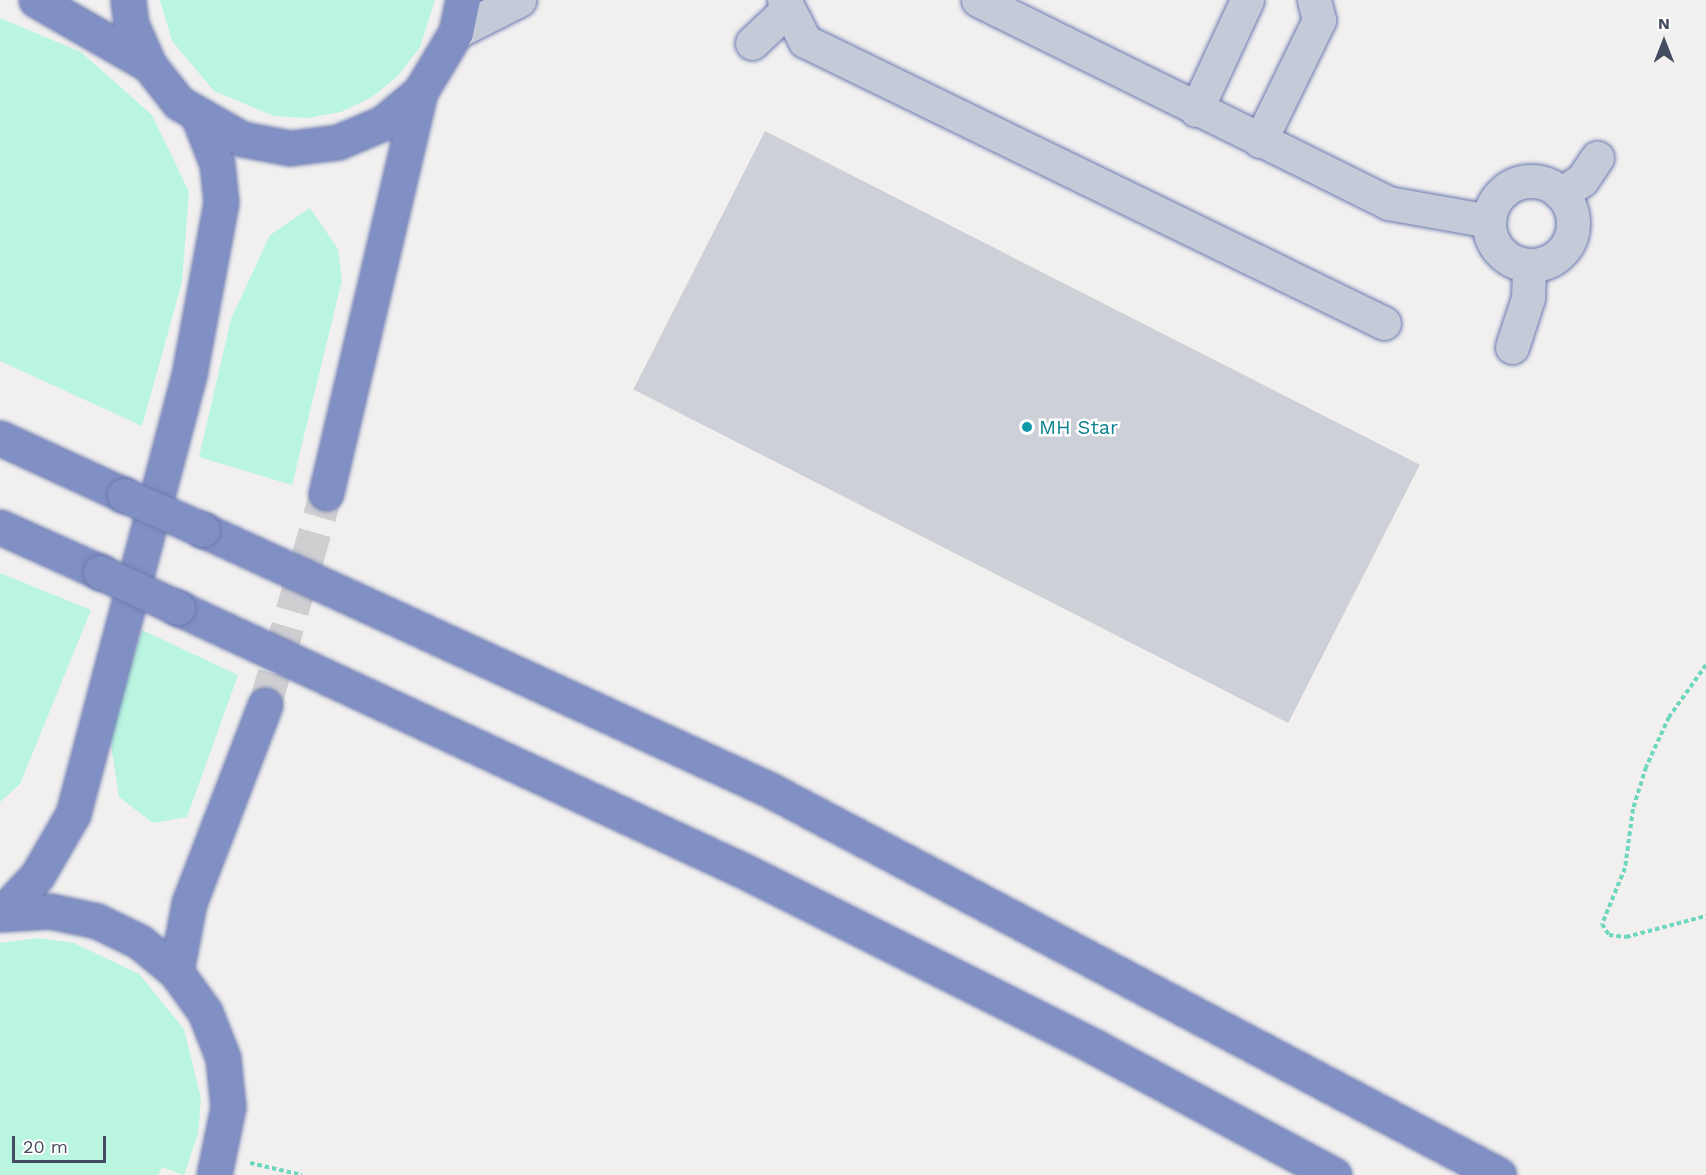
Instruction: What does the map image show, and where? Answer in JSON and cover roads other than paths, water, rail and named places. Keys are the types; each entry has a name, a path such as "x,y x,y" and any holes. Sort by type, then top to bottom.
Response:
{"highway":[{"path":"36,0 149,65 199,118 242,139 290,148 338,142 383,123 420,92"},
{"path":"128,0 131,24 149,65"},
{"path":"326,493 420,92 456,32 463,0"},
{"path":"1,914 37,876 73,814 189,375 220,202 217,164 199,118"},
{"path":"0,438 770,790 1499,1175"},
{"path":"0,527 744,871 1098,1048 1334,1175"},
{"path":"176,972 189,903 265,705"},
{"path":"1,914 50,911 97,921 140,942 176,972 205,1012 223,1058 228,1107 218,1165"}],"street":[{"path":"456,32 519,0"},
{"path":"978,0 1196,110 1388,203 1488,221"},
{"path":"1196,110 1247,0"},
{"path":"1260,141 1319,20 1314,0"},
{"path":"752,43 785,5 805,41 1384,323"},
{"path":"1561,194 1582,180 1597,158"},
{"path":"1544,182 1561,194 1572,214 1568,242 1545,262 1529,265 1500,251 1488,221 1497,198 1517,183 1544,182"},
{"path":"1512,347 1528,298 1529,265"}],"tunnel":[{"path":"265,705 326,493"}],"place":[{"name":"MH Star","path":"1027,427"}]}
